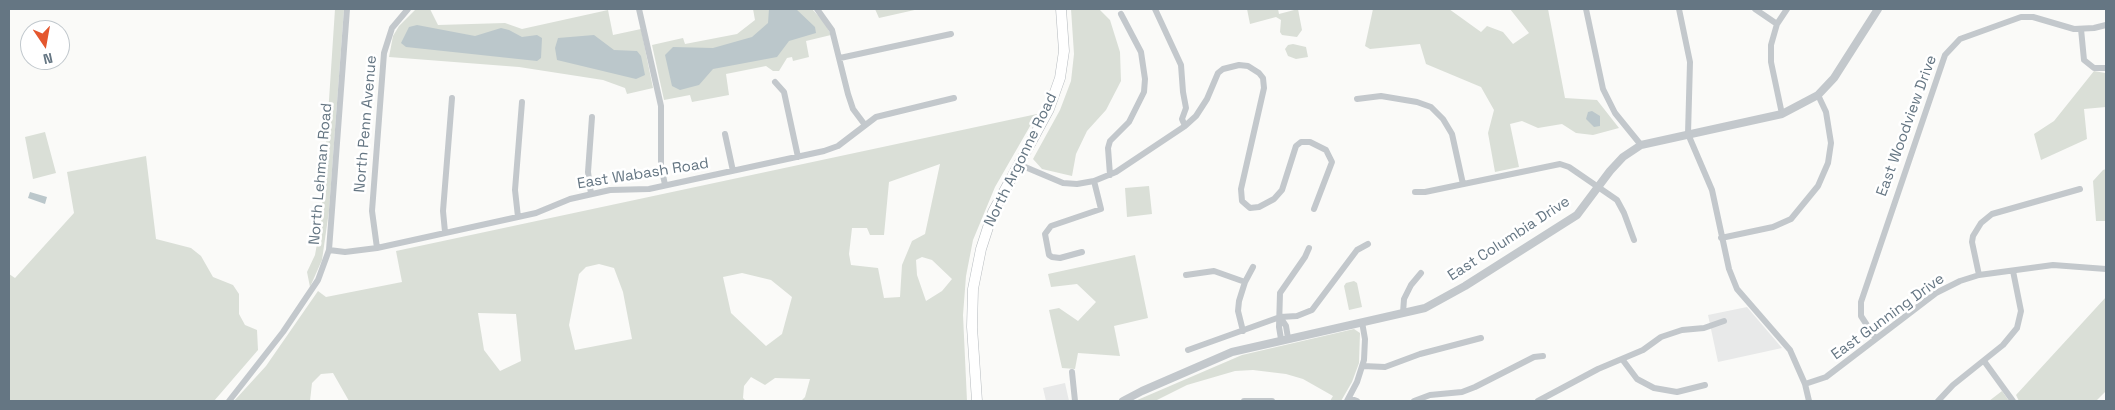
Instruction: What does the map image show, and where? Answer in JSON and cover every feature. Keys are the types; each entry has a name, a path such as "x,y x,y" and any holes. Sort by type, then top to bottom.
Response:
{"main road":[{"name":"North Argonne Road","path":"977,401 972,327 975,281 981,249 993,212 1049,109 1060,78 1064,51 1061,9"}],"street":[{"name":"North Lehman Road","path":"229,401 283,332 318,280 329,250 347,9"},
{"name":"North Penn Avenue","path":"377,248 372,211 384,53 392,28 407,9"},
{"path":"639,9 661,106 661,165 665,185"},
{"path":"817,9 832,30 848,94 854,109 865,125"},
{"path":"1156,9 1181,65 1186,108 1182,119 1185,126"},
{"path":"1586,9 1603,89 1615,113 1641,145"},
{"path":"1679,9 1690,62 1688,134 1712,190 1721,238 1737,288 1790,350 1805,384 1809,401"},
{"path":"1755,9 1777,24"},
{"path":"1782,114 1771,62 1771,45 1777,24 1787,9"},
{"name":"East Columbia Drive","path":"1123,401 1232,352 1425,308 1466,286 1576,215 1623,157 1641,145 1782,114 1818,95 1834,78 1878,9"},
{"path":"1110,175 1108,148 1110,141 1129,122 1144,92 1146,79 1141,52 1121,14"},
{"name":"East Woodview Drive","path":"1876,339 1861,316 1860,302 1945,54 1960,39 2021,17 2033,17 2081,29 2106,25"},
{"path":"2081,29 2084,60 2094,68 2106,68"},
{"path":"840,58 952,34"},
{"path":"1018,164 1042,176 1063,183 1077,184 1094,181 1110,175 1141,157 1196,116 1207,99 1218,73 1229,66 1248,66 1260,73 1263,78 1264,88 1240,189 1242,201 1250,208 1259,207 1274,199 1282,190 1296,146 1301,142 1310,142 1326,150 1332,162 1314,209"},
{"path":"775,82 784,92 798,157"},
{"path":"1721,238 1773,227 1791,219 1818,186 1828,163 1831,143 1826,112 1818,95"},
{"path":"1357,99 1390,97 1431,107 1443,119 1452,134 1463,184"},
{"path":"445,232 443,211 452,98"},
{"name":"East Wabash Road","path":"329,250 345,252 377,248 536,213 570,199 591,194 610,190 636,190 665,185 798,157 838,146 865,125 890,112 954,98"},
{"path":"518,217 515,190 522,102"},
{"path":"591,194 588,172 592,117"},
{"path":"725,134 733,171"},
{"path":"1415,192 1425,192 1560,164 1569,167 1617,200 1634,240"},
{"path":"1082,252 1060,258 1052,257 1049,255 1045,234 1051,226 1101,209 1094,181"},
{"path":"1978,276 1972,242 1973,236 1981,222 1992,214 2080,189"},
{"path":"1188,350 1280,317 1297,316 1312,310 1357,250 1368,244"},
{"path":"1285,339 1278,327 1280,293 1305,258 1308,248"},
{"name":"East Gunning Drive","path":"1805,384 1826,378 1944,288 1978,276 2062,265 2105,269"},
{"path":"1243,331 1238,310 1245,282 1254,267"},
{"path":"2105,269 2106,276"},
{"path":"1186,275 1214,271 1245,282"},
{"path":"1938,401 1954,385 1984,361 2017,328 2021,311 2012,271"},
{"path":"1402,313 1404,299 1420,273"},
{"path":"1538,401 1594,371 1643,350 1668,334 1682,330 1704,328 1724,321"},
{"path":"1357,401 1348,399 1363,366 1366,346 1362,322"},
{"path":"1363,366 1385,367 1420,354 1481,338"},
{"path":"1414,401 1430,396 1462,392 1534,358 1543,356"},
{"path":"1622,359 1637,379 1654,388 1676,392 1705,385"},
{"path":"1984,361 2013,401"},
{"path":"1072,372 1075,401"},
{"path":"1244,401 1272,401"}],"shaded area":[{"path":"335,9 344,9 329,211 322,260 310,287 307,272 315,255 321,221"},
{"path":"416,9 430,9 438,25 505,23 522,29 608,10 613,35 641,29 653,88 627,94 625,88 603,80 519,67 389,57 393,36 399,26"},
{"path":"753,9 812,9 825,23 831,35 806,41 809,57 793,61 792,57 787,58 779,71 773,71 766,66 726,74 729,95 692,102 690,95 664,100 652,45 683,38 685,44 737,34 755,20"},
{"path":"769,9 796,9 815,27 816,33 789,41 777,57 713,69 699,85 680,90 672,86 665,55 673,47 713,48 752,37 768,23"},
{"path":"875,9 919,9 879,18"},
{"path":"1071,9 1099,9 1110,20 1120,52 1121,81 1106,110 1087,131 1076,154 1072,176 1042,169 1033,159 1060,110 1071,81 1074,54"},
{"path":"1247,9 1278,9 1279,14 1298,9 1302,30 1297,37 1282,35 1280,32 1281,20 1276,17 1250,24"},
{"path":"1373,9 1449,9 1481,32 1487,26 1503,32 1513,44 1529,33 1510,9 1548,9 1565,98 1597,100 1619,128 1593,135 1576,133 1562,124 1538,128 1522,121 1510,124 1519,167 1495,172 1488,133 1494,110 1481,87 1426,64 1420,44 1370,49 1365,46"},
{"path":"417,25 475,36 501,28 522,37 537,35 542,38 541,58 537,61 406,47 401,43 409,27"},
{"path":"594,35 614,50 637,51 641,56 645,75 636,79 557,60 555,48 558,38"},
{"path":"1293,44 1306,47 1308,57 1296,59 1288,56 1285,49 1288,45"},
{"path":"2094,71 2105,73 2106,107 2084,109 2087,139 2041,160 2034,134 2054,121"},
{"path":"1592,111 1600,116 1600,126 1594,127 1586,119 1588,112"},
{"path":"1037,114 995,187 973,240 966,276 963,315 967,401 801,401 805,397 810,379 775,378 765,385 751,377 744,386 743,398 746,401 349,401 333,373 321,374 312,383 310,401 234,401 266,366 318,291 326,297 402,282 396,251","holes":["940,164 925,234 912,241 902,265 900,297 884,298 878,268 851,265 849,254 852,228 867,228 870,235 884,235 889,182","922,257 932,260 952,279 942,291 926,301 917,275 916,260","599,264 614,268 623,292 632,339 575,350 569,325 579,274 586,267","742,273 771,280 792,297 782,334 766,346 731,313 723,277","478,313 516,314 521,361 500,371 484,350"]},
{"path":"45,132 56,173 33,179 25,137"},
{"path":"146,156 156,239 191,248 201,256 213,277 233,285 239,294 239,314 245,325 257,330 258,350 214,401 9,401 9,274 15,278 74,213 67,172"},
{"path":"2106,169 2106,221 2096,221 2093,181"},
{"path":"1149,186 1152,214 1127,217 1125,188"},
{"path":"30,192 47,197 45,204 28,198"},
{"path":"1135,255 1148,318 1114,326 1120,356 1078,353 1075,369 1062,368 1049,310 1059,308 1078,321 1096,302 1077,284 1051,287 1048,274"},
{"path":"1354,281 1357,283 1362,307 1349,310 1344,286 1346,283"},
{"path":"2106,297 2106,391 2096,401 2019,401 2016,395"},
{"path":"1747,307 1782,348 1718,362 1708,315"},
{"path":"1354,329 1360,333 1359,363 1352,382 1341,401 1330,401 1333,396 1303,379 1286,374 1253,370 1235,371 1187,385 1155,401 1135,401 1242,355"},
{"path":"1065,383 1069,401 1046,401 1043,388"},
{"path":"2002,391 2009,401 1989,401"}]}
